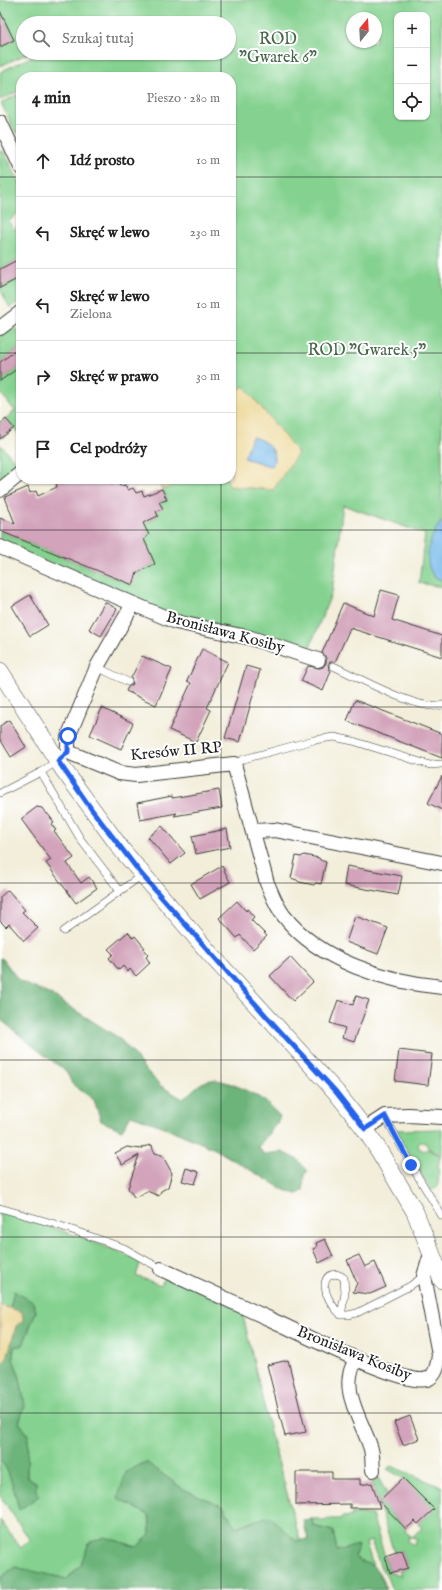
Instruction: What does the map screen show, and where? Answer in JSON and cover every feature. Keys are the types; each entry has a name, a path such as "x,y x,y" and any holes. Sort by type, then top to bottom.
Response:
{"street":[{"path":"0,122 3,137 16,159"},
{"path":"0,328 16,317"},
{"path":"0,490 16,477"},
{"name":"Bronisława Kosiby","path":"0,547 176,622 251,638 318,660"},
{"path":"63,756 68,736 97,667 133,604"},
{"path":"0,671 63,756 92,810 142,875 267,1017 336,1092 365,1129 415,1212 442,1280"},
{"name":"Kresów II RP","path":"63,756 119,773 136,775 234,764 259,856 273,899 283,915 306,939 339,958 377,974 402,982 442,987"},
{"path":"253,831 275,830 442,863"},
{"path":"365,1129 385,1116 408,1115 442,1117"},
{"name":"Bronisława Kosiby","path":"162,1269 357,1359 394,1374 419,1380 428,1379 435,1372 438,1366 439,1354 424,1276 431,1254"},
{"path":"357,1359 352,1365 349,1375 350,1393 371,1448 373,1470"}],"lane":[{"path":"333,666 385,691 412,701 434,706 442,705"},
{"path":"97,667 128,682"},
{"path":"234,764 244,759 314,740 334,737 353,741 430,765 442,764"},
{"path":"0,793 41,772 63,756"},
{"path":"41,772 81,840 120,891"},
{"path":"64,931 142,875"},
{"path":"385,1116 411,1165 442,1216"},
{"path":"0,1208 52,1223 124,1248 162,1269"},
{"path":"341,1315 345,1293 344,1278 335,1274 329,1275 326,1280 325,1288 329,1299 341,1315 348,1316 357,1313 410,1286 424,1276"}],"green space":[{"path":"0,0 442,0 442,521 434,577 442,580 442,587 419,583 425,534 343,505 332,592 307,654 176,619 0,544 0,531 132,585 137,573 155,564 144,539 149,535 144,524 158,516 156,511 163,508 159,502 167,500 162,489 171,487 175,484 229,484 230,486 272,490 245,386 236,391 236,72 16,72 16,92 0,100 0,72 25,60 236,60 236,16 16,16 16,59 0,66 0,47 14,40 6,23 0,26"},
{"path":"16,96 16,133 1,103"},
{"path":"0,151 4,152 16,175 16,214 9,222 14,230 16,228 16,261 0,269"},
{"path":"16,280 16,304 10,308 0,289 0,284 2,287"},
{"path":"13,326 16,329 16,350 0,362 0,336"},
{"path":"16,370 16,431 14,428 0,439 0,423 15,411 0,392 0,375 3,379"},
{"path":"0,444 16,463 16,468 0,481"},
{"path":"0,958 3,959 19,981 51,995 119,1038 161,1086 183,1099 203,1082 218,1080 256,1095 267,1103 280,1116 277,1123 258,1147 264,1154 282,1152 298,1160 308,1171 304,1175 303,1191 297,1194 284,1190 215,1149 164,1127 131,1115 122,1130 101,1121 94,1100 72,1084 67,1072 0,1019"},
{"path":"442,1129 442,1155 429,1149 425,1142 420,1142 418,1145 419,1148 424,1151 427,1149 441,1156 439,1160 438,1184 436,1188 431,1190 394,1130"},
{"path":"0,1211 71,1234 141,1261 136,1276 161,1285 166,1274 242,1311 271,1436 300,1540 296,1541 269,1517 235,1527 224,1507 183,1489 146,1462 150,1535 137,1547 105,1537 89,1543 81,1564 67,1579 15,1567 0,1578 0,1520 21,1548 30,1540 0,1496 0,1461 10,1476 20,1510 27,1478 28,1435 19,1422 25,1406 20,1378 13,1359 14,1347 23,1345 36,1311 14,1292 10,1309 0,1305"},
{"path":"14,1291 33,1302 36,1311 23,1345 14,1347 13,1359 20,1378 25,1406 19,1422 28,1435 27,1478 36,1482 36,1491 39,1496 19,1510 10,1476 0,1461 0,1367 10,1347 22,1312 10,1309"},
{"path":"146,1462 183,1489 224,1507 235,1527 269,1516 296,1541 308,1539 303,1520 312,1519 313,1526 333,1531 337,1551 358,1545 355,1556 360,1561 371,1565 376,1569 386,1590 0,1590 0,1578 15,1567 67,1579 81,1564 89,1543 105,1537 137,1547 150,1535 150,1516 118,1498 126,1472"},
{"path":"391,1466 442,1487 442,1590 392,1590 387,1577 381,1568 371,1541 366,1543 373,1566 359,1561 355,1556 357,1546 337,1551 333,1531 313,1526 312,1519 326,1521 327,1519 339,1519 352,1516 352,1513 372,1515 390,1573 401,1576 399,1571 408,1568 402,1550 394,1553 372,1482 378,1477 388,1496 387,1509 406,1529 405,1531 412,1537 422,1528 418,1524 433,1509 403,1478 387,1469","holes":["409,1537 417,1539 413,1546 408,1540"]}],"sand":[{"path":"244,386 298,453 273,490 229,486 228,484 236,484 236,391","holes":["252,437 263,441 273,450 274,461 270,466 245,458"]},
{"path":"160,484 175,484 171,487 162,489"},
{"path":"0,1305 22,1312 23,1320 16,1326 7,1358 0,1367"}],"water":[{"path":"252,437 266,443 272,450 274,459 273,465 270,466 244,458"},
{"path":"442,521 442,580 435,577 430,570 428,556 431,540"}],"building":[{"path":"0,11 14,40 0,47"},
{"path":"16,261 16,280 0,288 0,269"},
{"path":"16,351 16,370 0,381 0,362"},
{"path":"6,419 14,428 0,439 0,424"},
{"path":"56,484 118,484 120,486 125,485 128,490 133,488 136,493 142,491 144,496 162,489 167,500 159,502 163,509 156,511 158,516 143,523 149,535 144,539 155,564 137,573 133,585 0,531 0,518 15,524 5,497 28,487 30,493 36,491 38,496 57,487"},
{"path":"381,590 399,595 392,620 442,636 442,657 350,628 335,662 330,662 328,664 331,671 323,691 301,681 308,666 319,668 323,667 326,663 326,658 322,653 343,603 374,616"},
{"path":"30,595 48,625 30,636 12,606"},
{"path":"105,602 117,609 101,636 89,629"},
{"path":"202,649 228,662 207,708 211,710 196,742 169,730 191,683 187,681"},
{"path":"142,656 172,669 156,705 126,691 128,687 133,684 131,678"},
{"path":"246,666 260,670 240,742 225,738"},
{"path":"355,700 442,734 442,758 347,721"},
{"path":"102,708 133,723 121,749 90,735"},
{"path":"9,720 26,747 11,757 0,739 0,726"},
{"path":"442,776 442,810 428,803"},
{"path":"219,790 222,808 174,816 177,813 140,820 137,803 172,796 172,798"},
{"path":"37,807 42,808 54,822 51,824 56,830 54,831 74,858 67,863 81,883 89,877 97,888 76,903 46,863 51,860 21,819"},
{"path":"162,826 185,853 171,864 148,837"},
{"path":"227,829 230,847 196,854 192,836"},
{"path":"304,855 319,858 320,860 326,862 321,884 316,883 314,885 299,882 291,878 296,856 301,857"},
{"path":"222,866 230,882 200,899 191,884"},
{"path":"347,866 402,876 398,895 344,885"},
{"path":"8,890 25,910 22,912 38,928 24,941 9,924 6,927 0,921 0,897"},
{"path":"237,901 254,917 251,920 267,936 253,949 240,935 237,938 219,918"},
{"path":"355,916 388,928 378,954 346,942"},
{"path":"128,932 133,938 135,936 145,948 143,949 148,955 146,957 150,963 136,976 130,969 128,972 123,966 119,970 109,958 113,954 108,949"},
{"path":"290,957 313,982 293,1001 270,976"},
{"path":"356,996 369,1000 354,1042 342,1038 345,1028 330,1023 338,1000 353,1005"},
{"path":"399,1050 432,1054 428,1085 395,1081"},
{"path":"152,1145 154,1153 162,1155 172,1173 168,1187 161,1191 159,1196 147,1191 134,1197 128,1188 139,1155 122,1165 115,1153 127,1147 141,1149 142,1147"},
{"path":"186,1168 199,1172 195,1184 182,1181"},
{"path":"325,1239 333,1256 319,1263 313,1249 317,1247 316,1243"},
{"path":"359,1255 365,1267 375,1262 386,1287 370,1294 353,1292 357,1283 347,1260"},
{"path":"288,1360 306,1432 285,1436 267,1365"},
{"path":"410,1416 419,1439 403,1445 394,1422"},
{"path":"296,1472 332,1472 332,1479 360,1479 360,1485 372,1483 380,1508 350,1508 350,1504 296,1505"},
{"path":"403,1478 434,1509 418,1524 415,1521 406,1529 379,1501"},
{"path":"402,1550 408,1568 390,1573 385,1556"}],"route":[{"path":"68,736 68,752 58,761 122,850 211,955 336,1092 365,1129 385,1116 411,1165"}],"park label":[{"name":"ROD \"Gwarek 6\"","path":"278,49"},
{"name":"ROD \"Gwarek 5\"","path":"367,351"}]}
